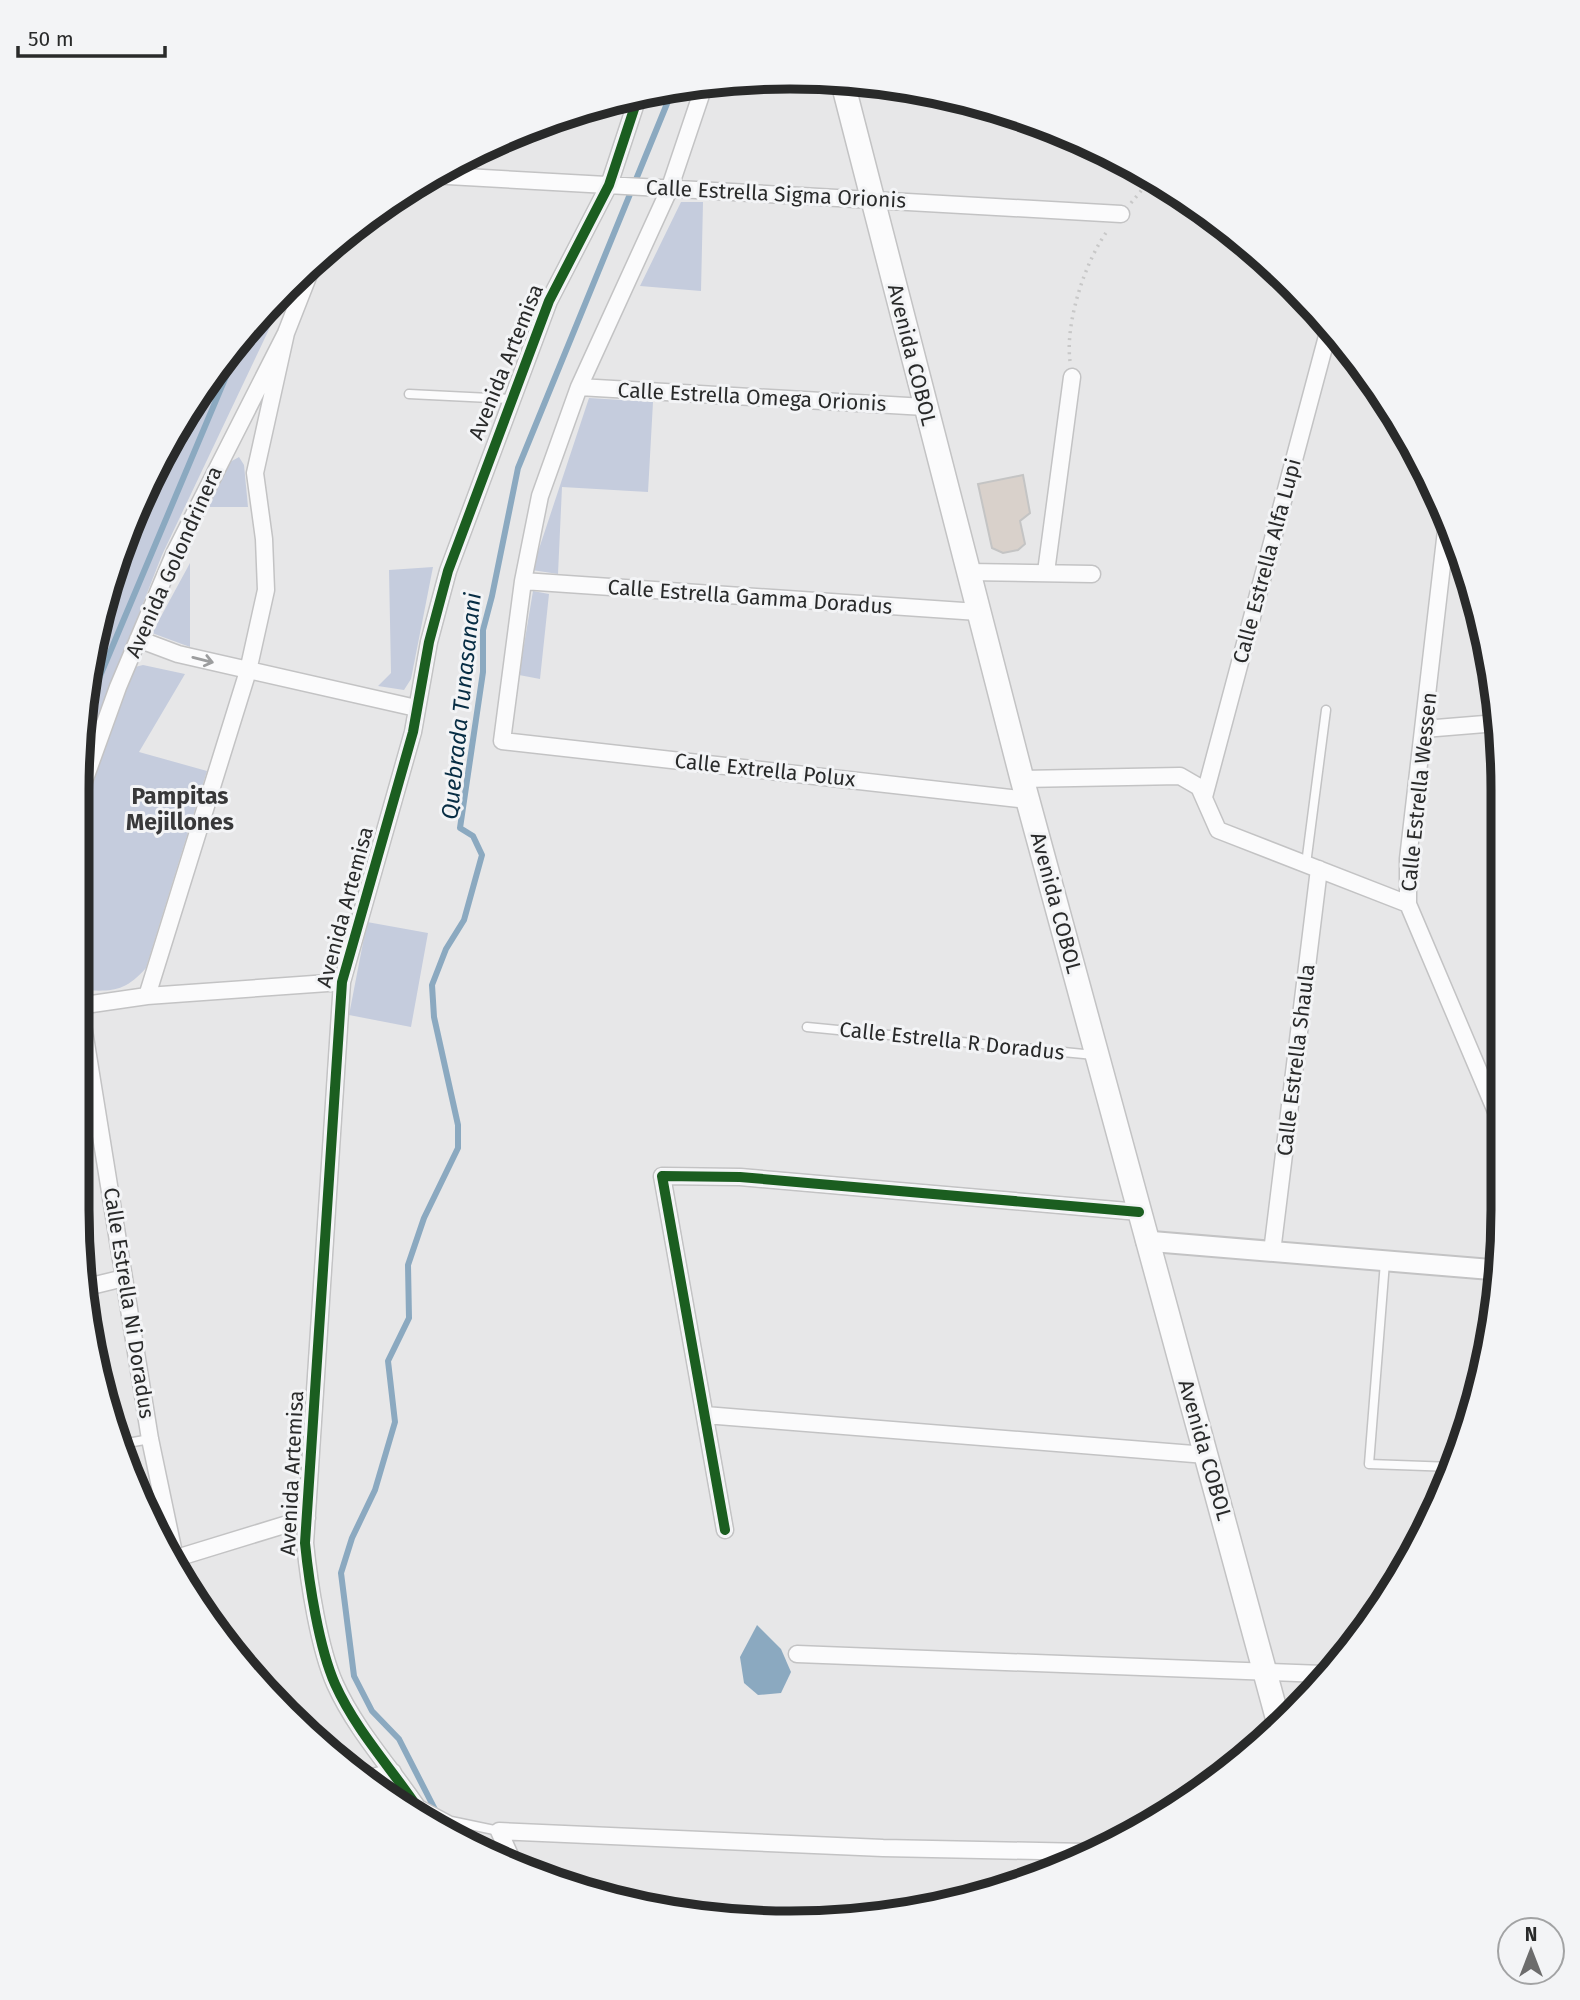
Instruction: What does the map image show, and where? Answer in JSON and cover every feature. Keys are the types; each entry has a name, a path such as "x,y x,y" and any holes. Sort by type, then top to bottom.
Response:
{"main road":[{"name":"Avenida COBOL","path":"845,92 1025,789 1277,1715"}],"street":[{"path":"523,581 540,496 579,387 669,190 701,95"},
{"name":"Avenida Artemisa","path":"414,1801 372,1745 335,1683 309,1585 305,1543 342,982 413,732 447,571 549,301 609,185 635,107"},
{"name":"Calle Estrella Sigma Orionis","path":"453,176 1121,214"},
{"path":"147,996 248,671 266,590 264,539 255,473 286,332 305,284"},
{"name":"Avenida Golondrinera","path":"90,766 138,639 175,552 286,332"},
{"name":"Calle Estrella Alfa Lupi","path":"1204,797 1325,338"},
{"path":"1046,572 1072,377"},
{"name":"Calle Estrella Omega Orionis","path":"579,387 925,407"},
{"name":"Calle Estrella Wessen","path":"1445,542 1408,859 1408,904 1491,1100"},
{"path":"968,572 1092,574"},
{"name":"Calle Extrella Polux","path":"523,581 502,741 1025,789 1180,776 1199,786 1204,797"},
{"name":"Calle Estrella Gamma Doradus","path":"523,581 978,612"},
{"path":"138,639 178,654 416,708"},
{"path":"1424,729 1487,724"},
{"path":"1204,797 1218,830 1408,904"},
{"name":"Calle Estrella Shaula","path":"1272,1252 1312,867"},
{"path":"89,1006 147,996 342,982"},
{"name":"Calle Estrella Ni Doradus","path":"89,1068 168,1531"},
{"path":"725,1531 662,1176 740,1177 1139,1212"},
{"path":"1146,1241 1488,1269"},
{"path":"94,1285 124,1278"},
{"path":"705,1415 1206,1455"},
{"path":"181,1557 307,1518"},
{"path":"797,1654 1315,1674"},
{"path":"377,1776 393,1772"},
{"path":"508,1851 499,1831 883,1848 1068,1853"}],"lane":[{"path":"409,394 511,399"},
{"path":"1312,867 1326,710"},
{"name":"Calle Estrella R Doradus","path":"807,1027 1097,1055"},
{"path":"1385,1261 1369,1464 1441,1467"},
{"path":"129,1443 150,1439"},
{"path":"410,1794 424,1807"},
{"path":"438,1816 499,1831"}],"path":[{"path":"1072,377 1068,349 1078,292 1105,234 1145,186"}],"shaded area":[{"path":"681,202 703,202 701,291 640,286"},
{"path":"277,313 162,555 92,734 95,699 113,609 143,522 183,440 207,401 234,363"},
{"path":"589,398 653,402 648,492 562,487 558,574 532,570"},
{"path":"239,457 244,465 248,507 207,507 230,462"},
{"path":"190,563 190,647 152,633"},
{"path":"433,567 411,679 404,690 378,686 391,673 389,570"},
{"path":"533,591 549,594 540,679 519,675"},
{"path":"143,665 185,674 139,752 207,771 146,968 123,987 89,991 89,790 135,667"},
{"path":"367,922 428,933 411,1027 349,1015"}],"water":[{"path":"757,1625 781,1649 791,1672 781,1693 758,1695 744,1683 740,1657"}],"building":[{"path":"1023,475 1030,513 1020,521 1025,544 1018,550 1003,553 992,548 978,484"}],"waterway":[{"name":"Quebrada Tunasanani","path":"438,1816 399,1739 372,1711 354,1676 341,1573 352,1538 375,1490 395,1422 388,1361 409,1318 408,1265 424,1218 458,1148 458,1125 434,1017 432,985 446,949 464,920 482,855 473,836 460,828 483,672 483,630 518,468 668,100"},
{"path":"98,680 228,371"}],"cycle path":[{"path":"412,1800 367,1738 335,1684 320,1634 305,1543 342,982 413,732 429,642 448,571 549,301 609,185 635,107"},
{"path":"725,1530 662,1176 740,1177 1139,1212"}],"district":[{"name":"Pampitas Mejillones","path":"180,809"}]}
